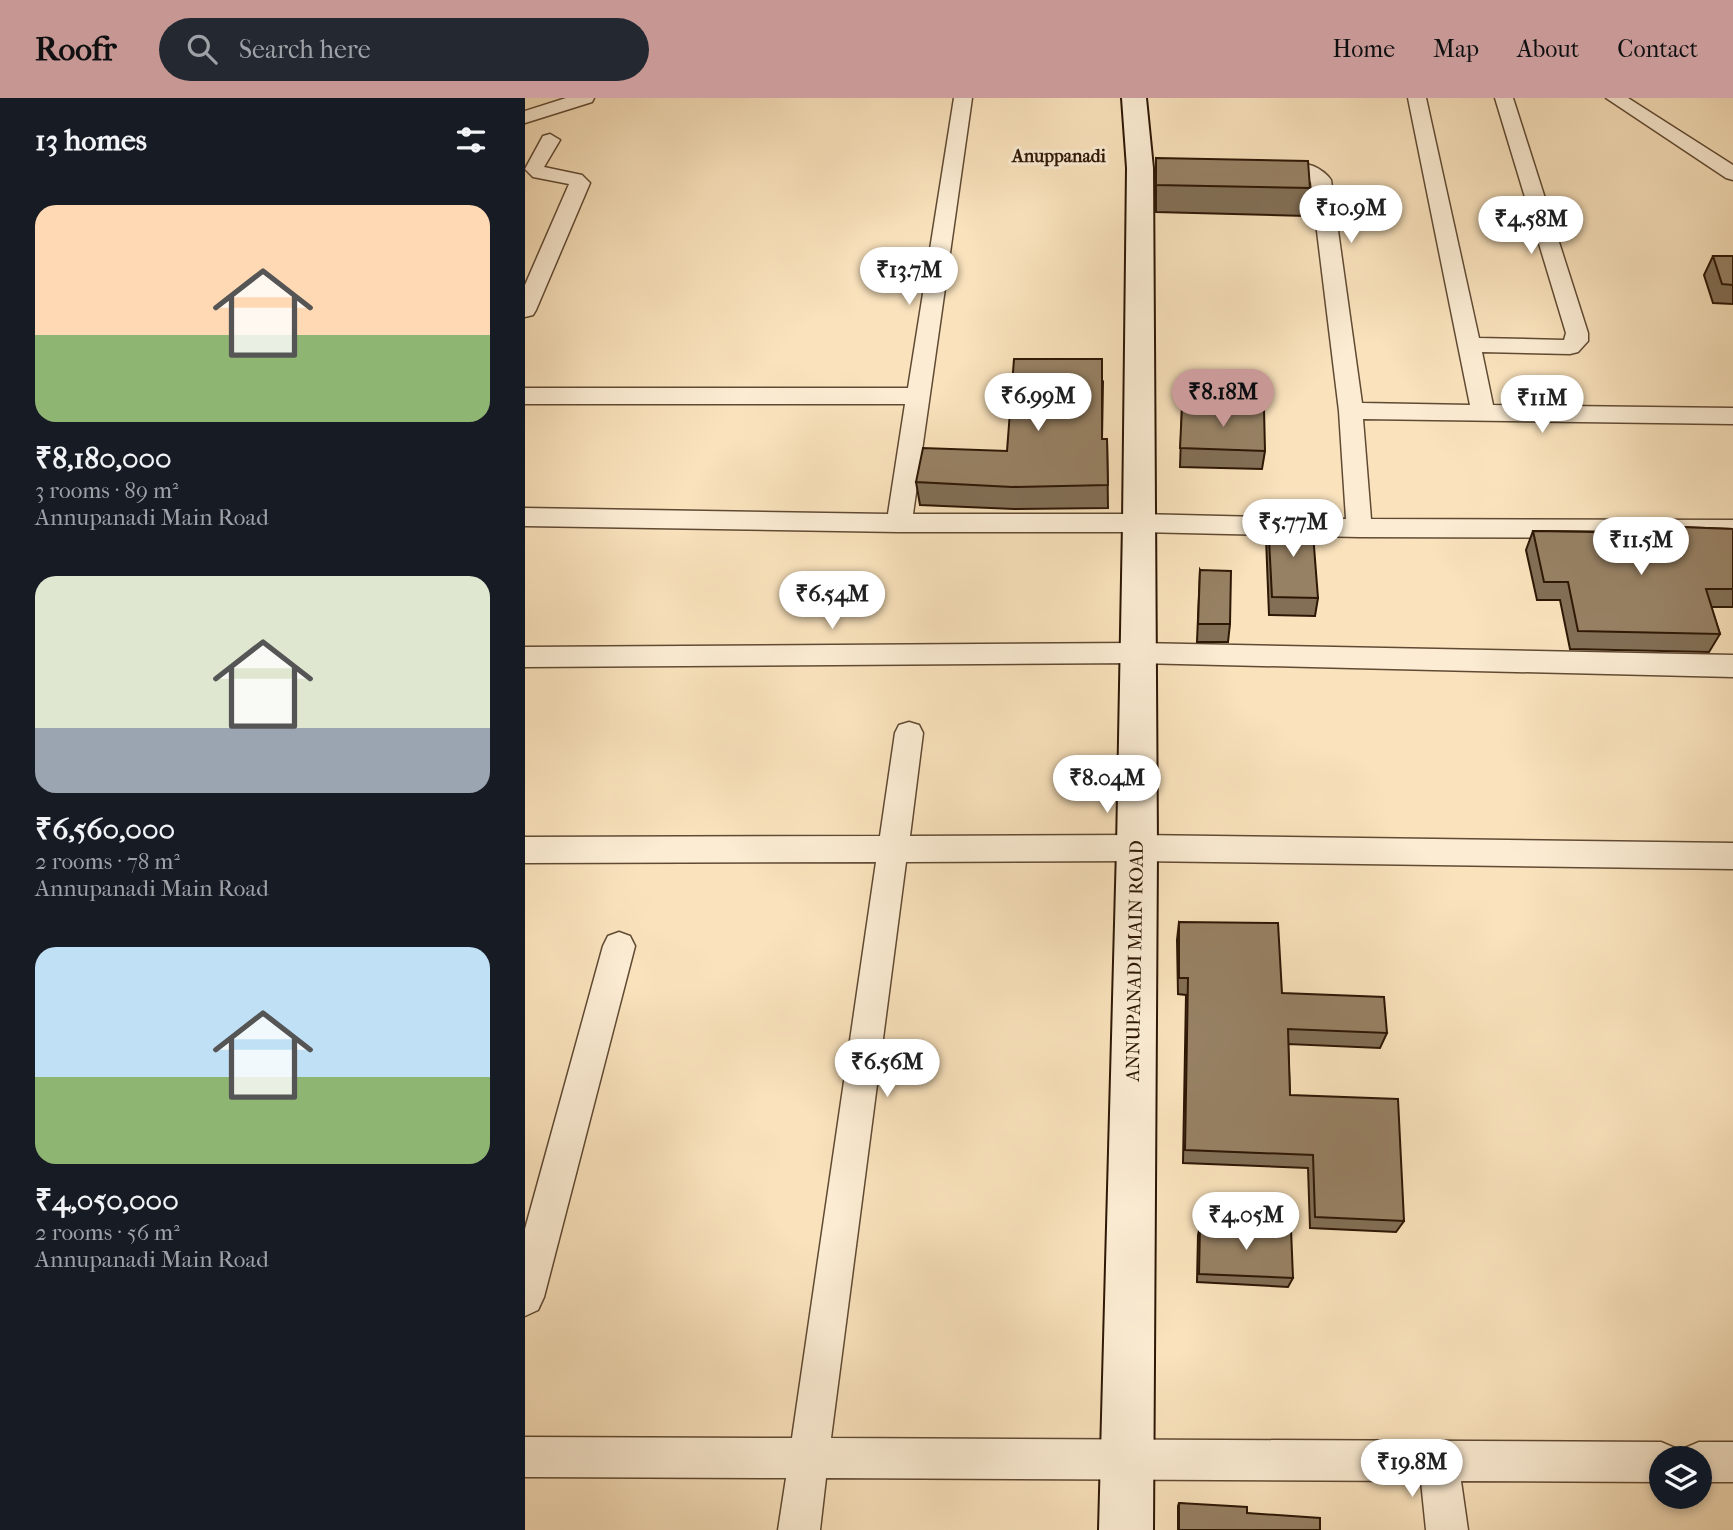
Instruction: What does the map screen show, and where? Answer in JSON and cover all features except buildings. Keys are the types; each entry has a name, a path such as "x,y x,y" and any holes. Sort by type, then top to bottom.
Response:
{"street":[{"path":"525,117 585,98"},
{"path":"899,523 963,98"},
{"name":"ANNUPANADI MAIN ROAD","path":"1126,1530 1137,848 1139,523 1153,168 1135,98"},
{"path":"1417,98 1483,412"},
{"path":"1469,345 1559,348 1570,347 1577,341 1577,333 1504,98"},
{"path":"1615,98 1733,174"},
{"path":"525,310 580,183 575,179 540,173 534,168 551,140"},
{"path":"1246,168 1309,171 1321,180 1351,411 1359,528"},
{"path":"525,396 917,396"},
{"path":"1351,411 1733,416"},
{"path":"525,517 1359,528 1733,529"},
{"path":"525,657 1138,653 1733,666"},
{"path":"799,1530 909,733"},
{"path":"525,850 1137,848 1733,856"},
{"path":"525,1297 619,946"},
{"path":"525,1457 1649,1462"},
{"path":"1439,1461 1447,1530"}],"district":[{"name":"Anuppanadi","path":"1059,156"}]}
